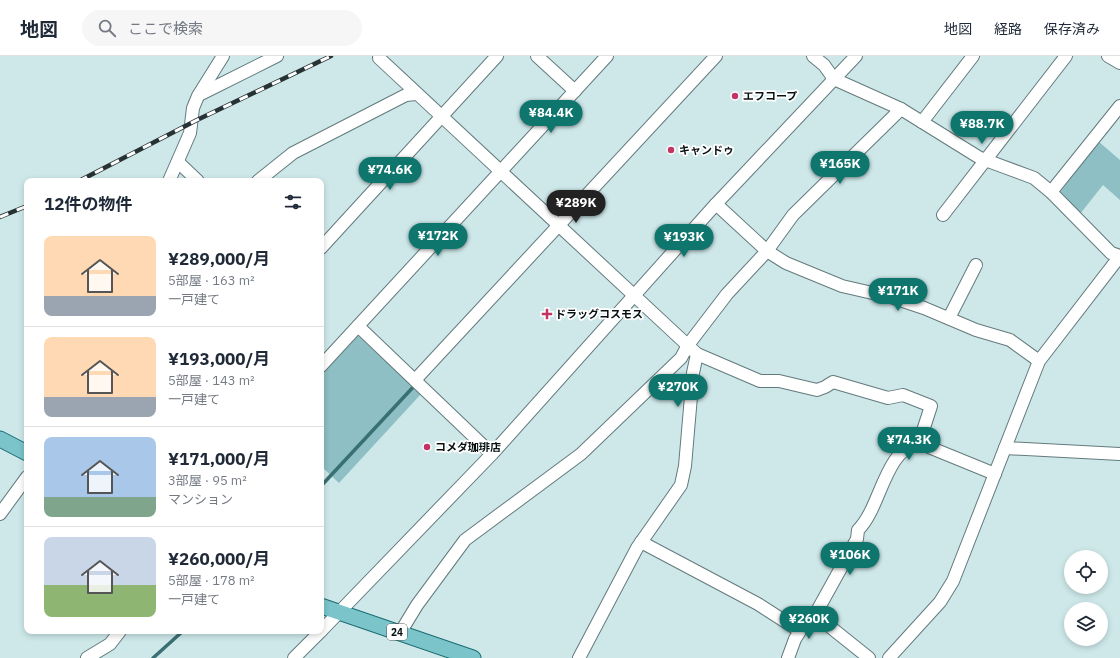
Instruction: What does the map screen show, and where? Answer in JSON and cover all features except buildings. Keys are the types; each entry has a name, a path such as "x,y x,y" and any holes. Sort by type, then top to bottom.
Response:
{"main road":[{"path":"0,439 24,451"},
{"name":"24","path":"324,607 473,658"}],"street":[{"path":"170,178 190,133 193,108 198,96 222,56"},
{"path":"198,96 277,56"},
{"path":"324,245 497,56"},
{"path":"537,56 575,91"},
{"path":"324,363 607,56"},
{"path":"415,380 716,56"},
{"path":"813,56 824,66 834,79 901,109 984,160 1034,178 1051,192 1111,253 1120,256 1039,361 964,558 953,581 940,602 889,658"},
{"path":"324,628 492,454 716,204 856,56"},
{"path":"922,122 973,56"},
{"path":"944,215 984,160 1066,56"},
{"path":"1108,56 1120,63"},
{"path":"379,58 500,172 560,225 693,349 760,381 779,381 818,390 825,388 833,382 888,398 902,395 931,406 918,443"},
{"path":"262,178 294,153 406,95 416,94"},
{"path":"1051,192 1120,106"},
{"path":"400,634 417,605 465,540 581,454 681,358 693,349 727,294 766,252 792,215 901,109"},
{"path":"178,162 195,178"},
{"path":"716,204 766,252 786,263 842,286 894,298 949,318 976,330 1010,340 1039,361"},
{"path":"949,318 976,265"},
{"path":"358,326 492,454"},
{"path":"579,658 641,542 681,485 685,466 693,373 693,349"},
{"path":"788,658 795,638 816,613 857,539 858,530 866,523 892,466 909,445 918,443 995,474"},
{"path":"1005,448 1120,454"},
{"path":"0,514 24,481"},
{"path":"641,542 758,604 800,631"},
{"path":"816,613 829,626 870,658"},
{"path":"87,658 110,644 118,634"},
{"path":"294,658 318,634"}],"shaded area":[{"path":"1098,141 1120,160 1120,200 1103,185 1080,214 1059,194"},
{"path":"357,335 421,394 339,483 324,469 324,370"}],"waterway":[{"path":"324,483 416,384"},
{"path":"153,658 180,634"}],"railway":[{"path":"85,178 197,120 331,56"},
{"path":"0,217 24,207"}],"place":[{"name":"エフコープ","path":"735,96"},
{"name":"キャンドゥ","path":"671,150"},
{"name":"ドラッグコスモス","path":"547,314"},
{"name":"コメダ珈琲店","path":"427,447"}]}
